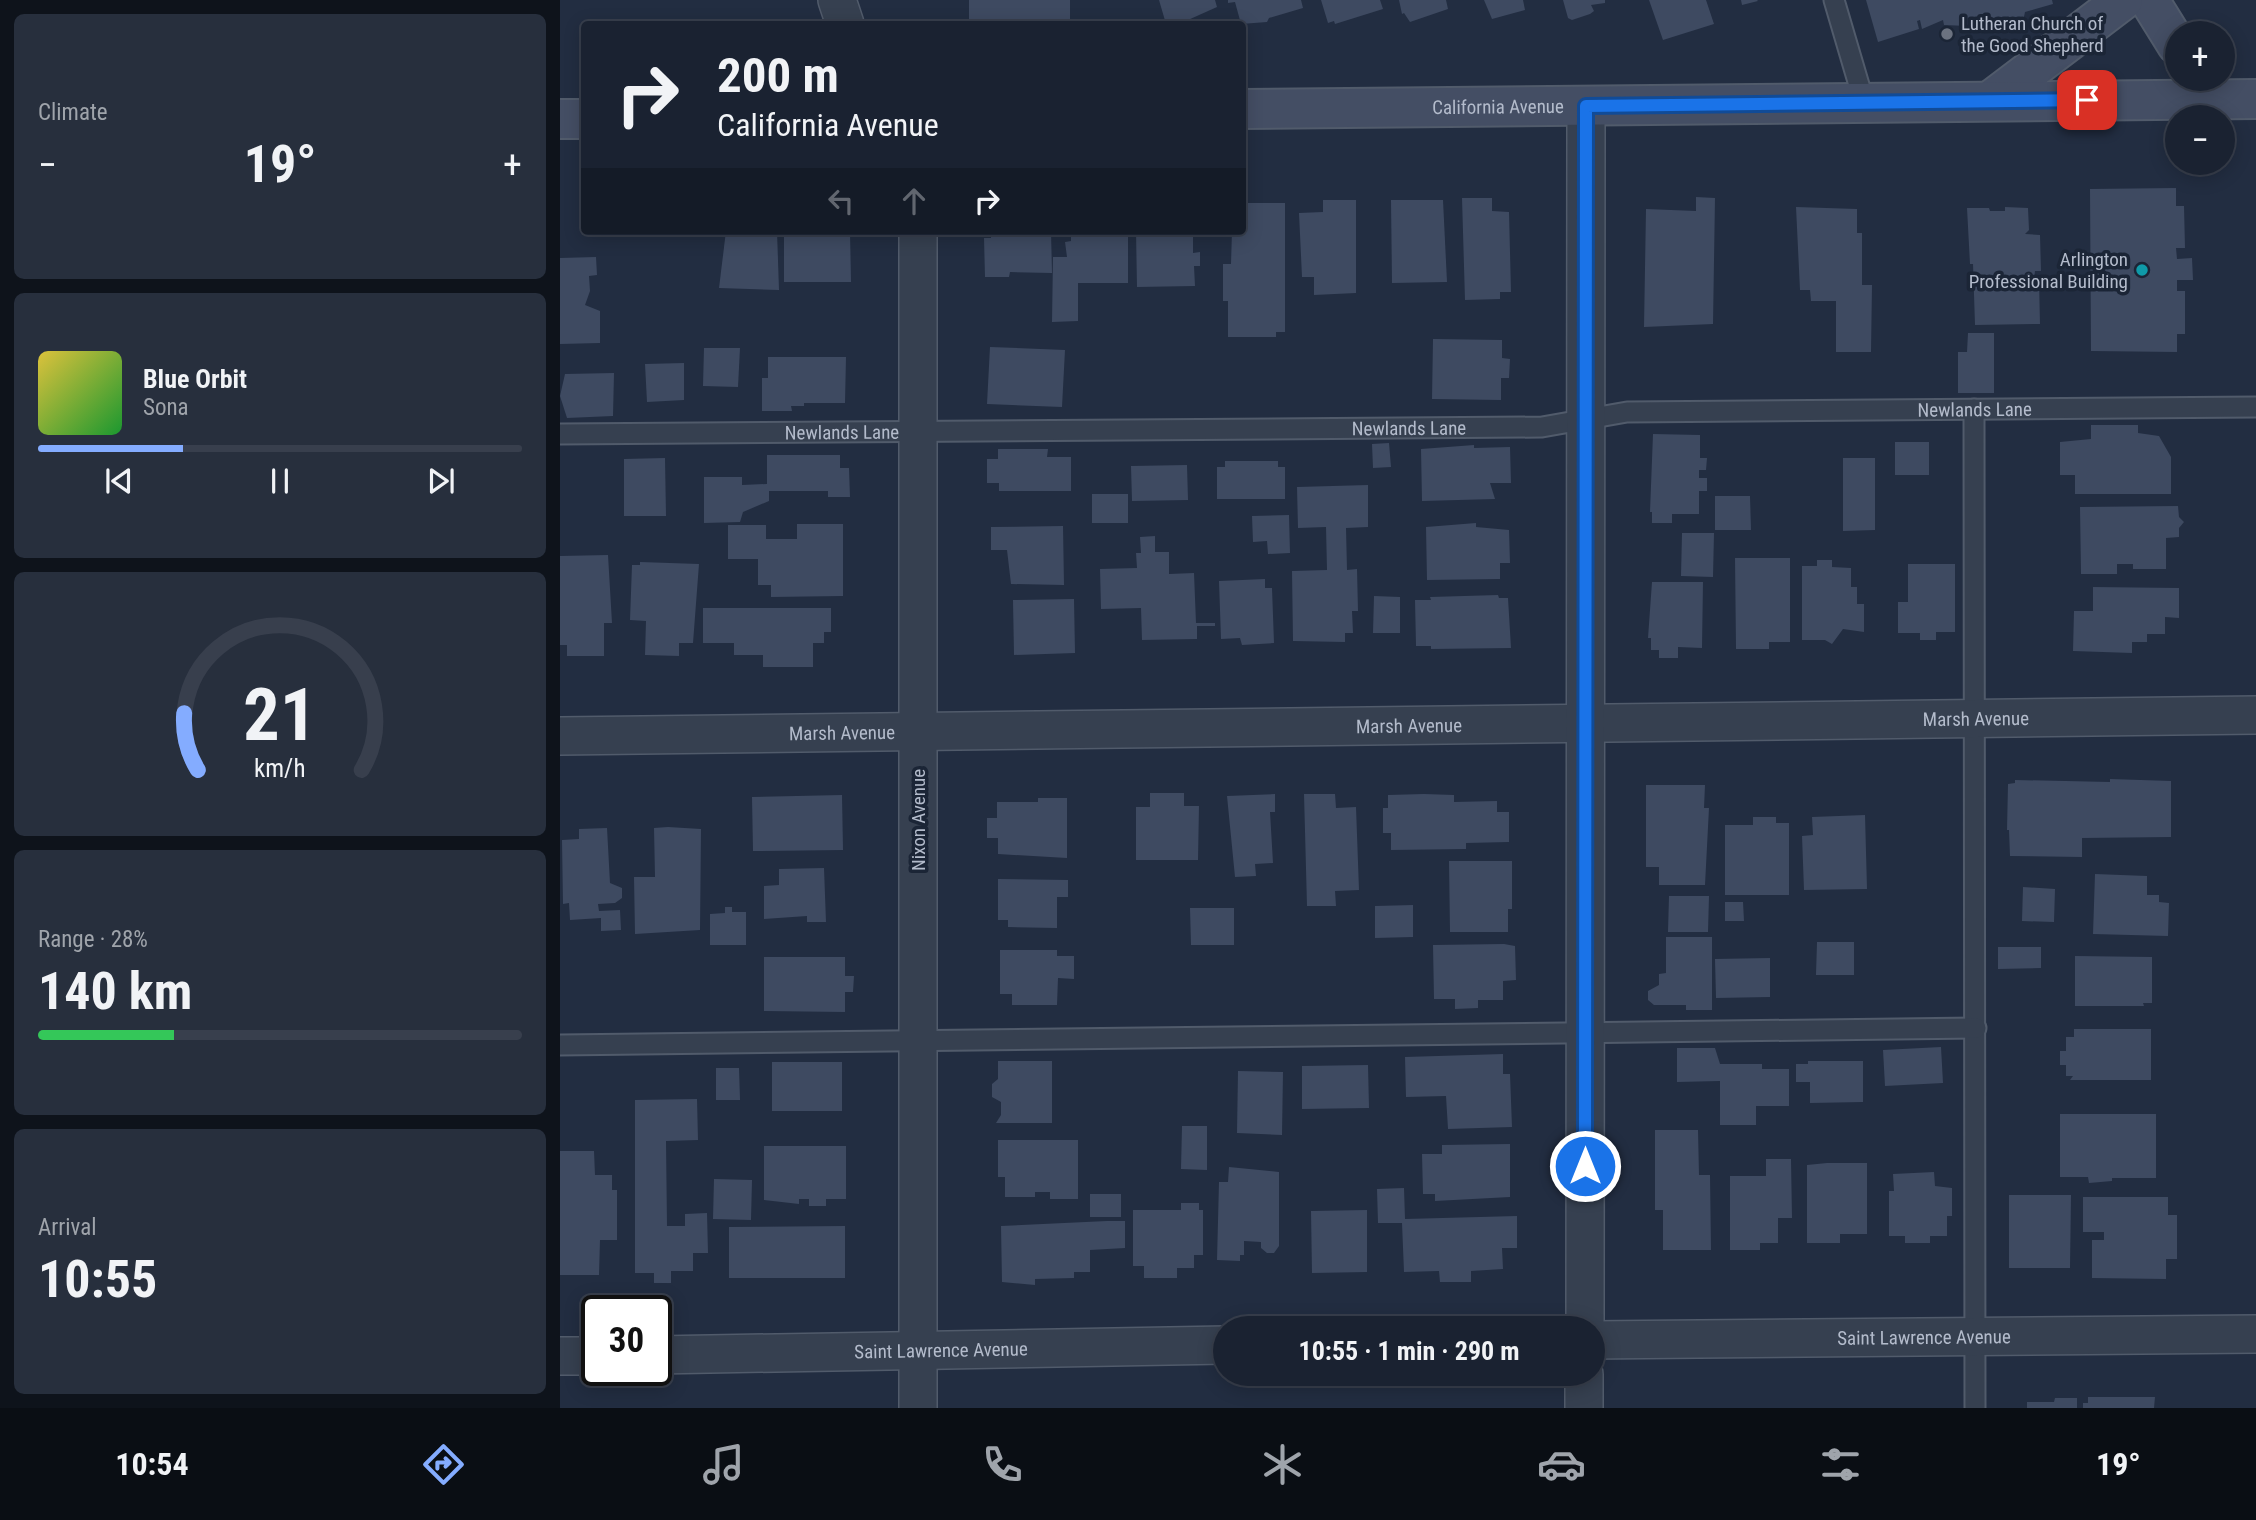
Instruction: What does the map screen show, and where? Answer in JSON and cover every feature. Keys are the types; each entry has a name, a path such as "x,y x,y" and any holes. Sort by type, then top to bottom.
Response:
{"main road":[{"path":"1990,101 2123,0"},
{"path":"2148,0 2165,26"},
{"name":"California Avenue","path":"1246,109 1990,101 2165,91"},
{"name":"California Avenue","path":"2208,91 2256,99"},
{"path":"560,119 581,119"}],"street":[{"path":"837,0 844,21"},
{"path":"1584,1316 1586,106"},
{"name":"Nixon Avenue","path":"918,235 918,1408"},
{"name":"Marsh Avenue","path":"560,736 1586,721 2256,715"},
{"name":"Saint Lawrence Avenue","path":"1605,1340 2256,1334"},
{"name":"Saint Lawrence Avenue","path":"672,1354 1213,1345"},
{"path":"560,1356 581,1356"},
{"path":"1584,1386 1584,1408"}],"lane":[{"path":"1834,0 1864,102"},
{"name":"Newlands Lane","path":"560,434 1542,427 1627,412 2256,407"},
{"path":"1974,409 1975,1408"},
{"path":"560,1045 1976,1028"}],"building":[{"path":"969,0 1070,0 1070,21 969,21"},
{"path":"1159,0 1215,0 1217,7 1188,20 1165,21"},
{"path":"1228,0 1301,0 1303,8 1269,18 1267,22 1246,24 1246,21 1240,21 1235,2 1228,3"},
{"path":"1321,0 1380,0 1383,9 1335,24 1334,21 1328,23"},
{"path":"1399,0 1446,0 1448,9 1410,22 1404,13 1402,14"},
{"path":"1484,0 1523,0 1525,10 1492,19"},
{"path":"1563,0 1605,0 1605,3 1591,5 1594,11 1572,20 1568,18"},
{"path":"1649,0 1706,0 1714,24 1663,40"},
{"path":"1741,0 1757,0 1758,1 1742,5"},
{"path":"1866,0 2052,0 2053,4 2025,12 2022,26 2014,28 1944,25 1943,20 1922,29 1920,20 1917,21 1919,29 1878,42"},
{"name":"Arlington Professional Building","path":"2176,188 2176,206 2184,206 2185,248 2176,248 2177,259 2192,258 2193,280 2177,280 2177,291 2185,291 2185,334 2177,334 2177,352 2091,351 2090,189"},
{"path":"1696,197 1715,198 1713,324 1644,327 1646,209 1696,211"},
{"path":"1462,198 1492,198 1492,211 1509,212 1511,292 1500,292 1500,299 1465,300"},
{"path":"1323,200 1356,200 1356,293 1314,295 1314,277 1302,277 1299,213 1323,212"},
{"path":"1391,200 1443,200 1447,282 1392,283"},
{"path":"1246,203 1285,203 1285,332 1276,332 1276,337 1228,337 1228,301 1223,301 1223,264 1231,264 1232,235 1246,235"},
{"path":"1796,207 1857,209 1857,233 1862,233 1862,285 1872,285 1871,352 1836,352 1836,301 1811,301 1810,290 1800,290"},
{"path":"2005,207 2028,208 2029,230 2025,234 2040,235 2041,271 2035,271 2034,280 2039,280 2040,324 1975,325 1973,264 1970,264 1967,208 2005,211"},
{"path":"726,235 777,235 779,290 719,288"},
{"path":"784,235 850,235 851,282 784,282"},
{"path":"991,235 1051,235 1052,273 1010,272 1009,277 985,277 984,238 991,238"},
{"path":"1071,235 1128,235 1128,283 1078,283 1078,321 1052,322 1053,257 1067,257 1065,242 1071,241"},
{"path":"1136,235 1193,235 1193,253 1200,252 1200,266 1194,266 1195,286 1137,287"},
{"path":"596,257 597,275 589,276 590,291 585,305 600,311 600,343 560,344 560,258"},
{"path":"1968,333 1994,333 1994,393 1958,393 1958,352 1967,352"},
{"path":"1433,339 1502,340 1502,358 1510,359 1509,378 1501,378 1501,400 1432,399"},
{"path":"990,347 1065,350 1062,407 987,404"},
{"path":"704,348 740,348 738,387 703,386"},
{"path":"768,357 846,357 845,403 804,403 804,406 791,406 792,411 762,411 762,378 768,378"},
{"path":"684,363 684,400 647,402 645,364"},
{"path":"614,373 613,416 567,418 560,396 565,374"},
{"path":"2091,425 2138,425 2138,433 2159,436 2171,457 2171,494 2075,494 2075,475 2060,475 2060,442 2091,439"},
{"path":"1653,434 1700,435 1700,458 1707,458 1706,470 1699,470 1699,478 1707,478 1707,491 1699,491 1699,514 1672,514 1672,523 1652,523 1650,512"},
{"path":"1895,442 1929,442 1929,475 1895,475"},
{"path":"1389,443 1391,467 1373,468 1372,444"},
{"path":"1474,445 1474,448 1510,447 1511,483 1490,483 1495,499 1422,501 1421,449"},
{"path":"998,449 1048,449 1047,457 1071,457 1071,491 999,491 999,483 987,483 987,459 998,459"},
{"path":"767,455 840,455 840,468 849,468 850,497 828,497 828,491 769,491 769,501 743,512 740,522 704,523 704,477 742,477 742,485 767,484"},
{"path":"665,458 666,516 624,516 624,459"},
{"path":"1843,458 1875,458 1875,530 1843,531"},
{"path":"1225,461 1278,461 1278,467 1285,467 1285,499 1217,499 1217,467 1225,467"},
{"path":"1187,465 1188,500 1132,501 1131,466"},
{"path":"1368,485 1368,527 1346,528 1347,570 1357,569 1358,611 1352,611 1353,633 1345,633 1345,642 1293,641 1292,571 1327,570 1326,527 1298,528 1297,487"},
{"path":"1092,494 1128,494 1128,523 1092,523"},
{"path":"1715,496 1750,496 1751,530 1715,530"},
{"path":"2178,506 2179,517 2184,522 2179,528 2179,537 2166,538 2166,569 2133,569 2133,564 2117,564 2117,574 2081,574 2080,507"},
{"path":"1289,515 1290,553 1268,554 1267,541 1253,542 1252,516"},
{"path":"1476,523 1476,527 1509,530 1510,563 1500,563 1500,579 1427,580 1426,527"},
{"path":"797,524 843,524 843,596 771,597 771,585 758,585 758,559 728,559 728,525 766,525 766,539 797,539"},
{"path":"1063,526 1064,585 1011,584 1007,550 991,550 991,527"},
{"path":"1682,533 1714,533 1713,577 1681,576"},
{"path":"1155,536 1155,552 1169,552 1169,574 1194,573 1196,623 1215,623 1215,626 1197,626 1197,639 1142,640 1141,608 1101,609 1100,569 1137,568 1136,553 1141,553 1140,537"},
{"path":"608,555 612,623 604,623 604,656 567,656 567,645 560,645 560,556"},
{"path":"1735,558 1790,558 1790,642 1769,642 1769,649 1736,649"},
{"path":"1817,560 1832,560 1832,567 1851,568 1851,587 1857,587 1857,604 1864,604 1864,632 1843,629 1832,644 1825,640 1802,640 1802,566 1817,566"},
{"path":"640,562 699,564 693,643 679,643 679,656 645,655 646,621 630,620 632,565 640,565"},
{"path":"1908,564 1955,564 1955,632 1936,632 1936,640 1920,640 1920,633 1898,633 1898,602 1908,602"},
{"path":"1265,579 1265,588 1272,588 1274,643 1242,645 1240,638 1221,639 1219,581"},
{"path":"1652,582 1703,582 1702,648 1678,647 1678,658 1659,658 1659,650 1651,650 1651,638 1648,638"},
{"path":"2093,587 2179,588 2179,618 2165,617 2165,634 2147,634 2147,642 2132,642 2132,653 2073,651 2074,611 2093,611"},
{"path":"1498,595 1499,598 1508,598 1511,648 1431,649 1431,646 1416,646 1415,600"},
{"path":"1374,596 1400,597 1400,633 1373,633"},
{"path":"1074,599 1075,653 1014,655 1013,600"},
{"path":"703,608 831,608 831,632 824,632 824,643 813,643 813,667 763,667 763,655 734,655 734,643 703,643"},
{"path":"2110,779 2171,781 2171,837 2082,838 2082,857 2010,856 2007,830 2008,784 2015,783 2015,780 2110,782"},
{"path":"1646,785 1705,785 1704,808 1709,808 1705,885 1659,885 1659,867 1646,867"},
{"path":"1150,793 1184,793 1184,806 1199,806 1198,860 1136,860 1136,807 1150,807"},
{"path":"1275,794 1275,812 1270,812 1273,863 1255,864 1256,876 1235,877 1227,796"},
{"path":"1304,794 1335,794 1336,808 1356,807 1359,890 1335,891 1336,906 1307,906"},
{"path":"842,795 843,850 753,851 752,797"},
{"path":"1388,795 1454,795 1454,802 1497,801 1497,812 1509,812 1509,842 1466,843 1466,849 1391,850 1391,833 1383,833 1383,808 1388,808"},
{"path":"1038,798 1067,798 1067,858 998,854 998,838 987,838 987,818 997,818 997,802 1038,802"},
{"path":"1865,815 1867,889 1804,890 1802,836 1813,835 1812,817"},
{"path":"1753,817 1776,817 1776,823 1789,823 1789,895 1725,895 1725,825 1753,825"},
{"path":"607,828 610,883 622,888 622,898 615,903 598,904 599,911 620,910 621,930 601,931 601,918 570,920 569,903 563,904 562,840 579,839 579,829"},
{"path":"654,828 701,829 700,930 635,934 634,877 655,877"},
{"path":"1449,861 1512,861 1512,909 1508,909 1508,932 1450,932"},
{"path":"824,868 826,922 807,922 807,916 764,919 764,886 779,885 779,869"},
{"path":"2095,874 2147,876 2147,895 2159,895 2159,902 2169,903 2168,936 2093,934"},
{"path":"998,879 1068,880 1068,897 1057,897 1057,928 1008,927 1008,920 998,920"},
{"path":"2023,887 2055,889 2054,922 2022,921"},
{"path":"1669,896 1709,896 1708,932 1668,932"},
{"path":"1725,902 1743,902 1744,921 1725,921"},
{"path":"1413,905 1413,937 1375,938 1375,906"},
{"path":"725,907 732,907 732,912 746,912 746,945 710,945 710,914 725,913"},
{"path":"1190,908 1234,908 1234,945 1191,945"},
{"path":"1666,937 1712,937 1712,1010 1686,1010 1686,1005 1654,1005 1648,1000 1648,991 1659,985 1659,974 1666,973"},
{"path":"1817,942 1854,942 1854,975 1816,975"},
{"path":"1433,945 1515,946 1516,980 1503,981 1503,1000 1478,1000 1478,1008 1455,1009 1455,999 1434,999"},
{"path":"1998,947 2041,947 2041,968 1998,969"},
{"path":"1000,950 1057,950 1057,956 1074,956 1074,979 1058,978 1057,1005 1012,1005 1012,994 1000,994"},
{"path":"2075,956 2152,957 2152,1003 2143,1003 2144,1006 2075,1006"},
{"path":"764,957 845,957 845,976 854,976 853,992 845,992 845,1012 764,1011"},
{"path":"1770,958 1770,997 1716,998 1715,959"},
{"path":"2074,1029 2151,1029 2151,1080 2070,1080 2073,1076 2066,1076 2066,1065 2060,1065 2060,1051 2066,1051 2066,1037 2074,1037"},
{"path":"1941,1047 1943,1083 1885,1086 1883,1050"},
{"path":"1677,1048 1715,1048 1720,1064 1762,1064 1762,1069 1789,1069 1789,1106 1756,1106 1756,1125 1720,1125 1720,1081 1677,1082"},
{"path":"1503,1054 1503,1074 1510,1074 1512,1127 1448,1129 1446,1096 1406,1097 1405,1057"},
{"path":"998,1061 1052,1061 1052,1123 996,1123 1001,1115 1001,1102 992,1097 992,1084 998,1079"},
{"path":"1808,1061 1863,1061 1863,1102 1810,1103 1810,1082 1796,1082 1796,1064 1808,1064"},
{"path":"772,1062 842,1062 842,1111 772,1111"},
{"path":"1368,1065 1369,1108 1302,1109 1302,1066"},
{"path":"716,1068 739,1068 740,1100 716,1100"},
{"path":"1238,1071 1283,1072 1282,1135 1237,1133"},
{"path":"697,1099 698,1140 666,1141 667,1226 685,1226 685,1214 707,1213 708,1253 693,1253 693,1271 671,1271 671,1283 654,1283 654,1273 635,1273 635,1100"},
{"path":"2060,1114 2156,1114 2156,1178 2112,1178 2112,1181 2089,1183 2088,1177 2060,1177"},
{"path":"1182,1126 1207,1126 1207,1170 1181,1169"},
{"path":"1655,1130 1698,1130 1699,1175 1710,1175 1711,1250 1663,1250 1663,1210 1655,1210"},
{"path":"998,1140 1078,1140 1078,1199 1050,1199 1050,1192 1035,1192 1035,1197 1005,1197 1005,1177 998,1177"},
{"path":"1510,1144 1510,1197 1435,1201 1435,1194 1423,1194 1422,1154 1442,1154 1442,1145"},
{"path":"764,1146 846,1146 846,1199 826,1199 826,1206 809,1206 809,1199 799,1199 799,1204 764,1200"},
{"path":"560,1151 594,1151 595,1175 612,1175 612,1190 617,1190 617,1240 600,1240 599,1275 560,1275"},
{"path":"1766,1159 1791,1159 1792,1218 1778,1218 1778,1243 1760,1243 1760,1250 1730,1250 1730,1176 1766,1176"},
{"path":"1867,1163 1867,1234 1840,1234 1840,1243 1807,1243 1807,1165"},
{"path":"1229,1167 1279,1172 1279,1246 1274,1253 1267,1253 1261,1248 1261,1242 1244,1241 1244,1255 1240,1255 1240,1261 1217,1260 1219,1182 1228,1182"},
{"path":"1934,1172 1935,1186 1952,1188 1952,1216 1947,1216 1947,1236 1930,1236 1930,1243 1905,1243 1905,1236 1889,1236 1889,1191 1894,1191 1893,1174"},
{"path":"714,1179 752,1180 751,1220 713,1219"},
{"path":"1404,1188 1405,1219 1517,1216 1517,1248 1502,1248 1503,1269 1471,1271 1471,1282 1440,1282 1439,1271 1404,1272 1402,1223 1378,1223 1377,1189"},
{"path":"1090,1194 1121,1194 1121,1217 1090,1217"},
{"path":"2009,1195 2071,1195 2070,1268 2009,1268"},
{"path":"2083,1197 2168,1197 2168,1215 2177,1215 2177,1259 2166,1259 2166,1279 2092,1278 2092,1240 2104,1240 2104,1232 2083,1232"},
{"path":"1181,1203 1199,1203 1199,1210 1203,1210 1203,1255 1194,1255 1194,1268 1177,1268 1177,1278 1144,1278 1144,1266 1133,1266 1133,1210 1181,1210"},
{"path":"1367,1210 1367,1272 1312,1273 1311,1211"},
{"path":"1125,1221 1125,1248 1090,1250 1090,1272 1074,1272 1074,1278 1035,1279 1035,1285 1002,1282 1001,1226"},
{"path":"845,1226 845,1278 729,1278 729,1227"},
{"path":"2088,1397 2155,1397 2154,1408 2083,1408 2083,1403 2088,1403"},
{"path":"2055,1398 2077,1398 2077,1408 2027,1408 2027,1402 2054,1402"}],"place":[{"name":"Lutheran Church of the Good Shepherd","path":"1947,34"},
{"name":"Arlington Professional Building","path":"2142,270"}],"route":[{"path":"1585,1166 1586,106 2087,100"}]}
